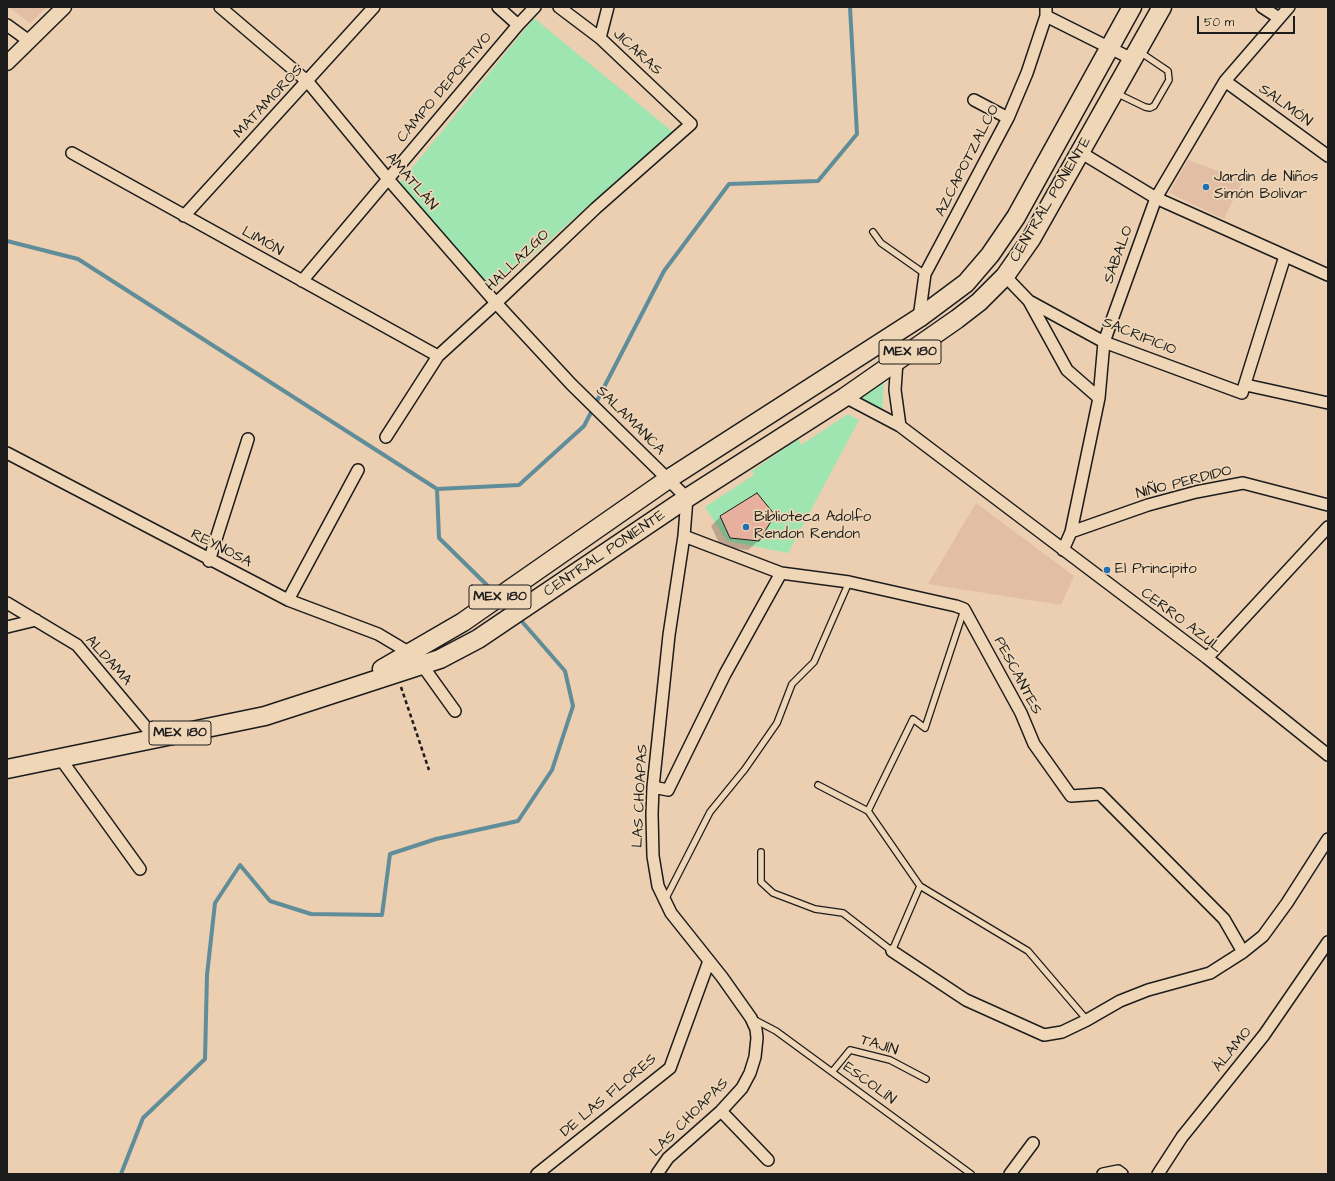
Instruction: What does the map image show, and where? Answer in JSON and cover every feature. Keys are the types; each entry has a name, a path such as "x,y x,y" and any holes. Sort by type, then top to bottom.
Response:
{"main road":[{"name":"CENTRAL PONIENTE","path":"350,687 396,672 416,659 463,622 667,480 889,338 966,283 990,255 1016,216 1132,7"},
{"name":"CENTRAL PONIENTE","path":"350,687 416,659 440,659 478,639 687,498 845,397 979,302 1005,276 1031,239 1162,7"},
{"name":"MEX 180","path":"7,769 265,716 350,687"}],"street":[{"path":"7,63 64,7"},
{"name":"AMATLÁN","path":"220,7 308,82 388,179 496,303 571,384"},
{"name":"MATAMOROS","path":"184,216 308,82 374,7"},
{"path":"498,7 518,25"},
{"name":"CAMPO DEPORTIVO","path":"302,281 518,25 535,7"},
{"name":"JICARAS","path":"559,7 600,38 691,124"},
{"path":"600,38 608,7"},
{"path":"1262,7 1279,18"},
{"name":"SÁBALO","path":"1063,550 1071,532 1099,398 1104,342 1156,198 1225,81 1289,7"},
{"name":"AZCAPOTZALCO","path":"919,318 925,274 1008,118 1027,73 1046,12 1110,48 1135,54"},
{"path":"7,25 29,41"},
{"name":"SALMÓN","path":"1225,81 1328,156"},
{"path":"974,100 1008,118"},
{"name":"HALLAZGO","path":"386,437 438,356 596,208 691,124"},
{"path":"1080,152 1156,198 1328,275"},
{"name":"LIMÓN","path":"72,153 438,356"},
{"path":"1244,389 1285,256"},
{"name":"SACRIFICIO","path":"1005,276 1029,301 1067,370 1099,398"},
{"name":"SACRIFICIO","path":"1029,301 1104,342 1244,389 1328,403"},
{"path":"889,338 897,360 895,390 900,426"},
{"name":"SALAMANCA","path":"571,384 667,480"},
{"name":"CERRO AZUL","path":"845,397 900,426 1207,658 1328,755"},
{"path":"209,561 248,439"},
{"name":"REYNOSA","path":"7,454 209,561 288,600 378,634 416,659"},
{"path":"288,600 358,470"},
{"path":"667,480 687,498"},
{"name":"NIÑO PERDIDO","path":"1071,532 1148,505 1196,492 1243,483 1328,505"},
{"name":"LAS CHOAPAS","path":"656,1174 668,1158 721,1111 742,1088 750,1073 755,1057 756,1038 756,1029 751,1018 671,913 658,886 653,856 652,814 668,635 684,536 687,498"},
{"path":"1207,658 1328,527"},
{"path":"684,536 781,573 849,582 964,609"},
{"path":"654,787 668,790 725,674 781,573"},
{"name":"ALDAMA","path":"7,603 77,645 155,738"},
{"name":"PESCANTES","path":"964,609 1022,713 1034,744 1071,796 1100,794 1224,919 1243,952"},
{"path":"7,627 36,620"},
{"path":"416,659 455,710"},
{"path":"60,758 140,869"},
{"path":"892,951 966,1000 1044,1035 1062,1032 1087,1020 1120,1001 1148,990 1210,973 1243,952 1263,936 1295,891 1328,839"},
{"name":"ÁLAMO","path":"1158,1174 1182,1137 1264,1036 1328,942"},
{"name":"DE LAS FLORES","path":"537,1174 670,1068 709,961"},
{"path":"721,1111 768,1160"},
{"path":"1010,1174 1033,1143"},
{"path":"1103,1174 1118,1171 1122,1174"}],"lane":[{"path":"1114,92 1144,107 1150,108 1154,106 1169,80 1168,71 1135,54"},
{"path":"873,232 880,243 925,274"},
{"path":"664,900 710,812 746,769 777,723 792,684 814,662 849,582"},
{"path":"868,811 913,719 925,728 964,609"},
{"path":"818,785 868,811 920,886 1028,951 1087,1020"},
{"path":"760,852 761,882 773,893 815,909 843,913 892,951 920,886"},
{"name":"ESCOLÍN","path":"751,1018 776,1031 971,1174"},
{"name":"TAJÍN","path":"832,1072 850,1050 890,1060 926,1080"}],"path":[{"path":"396,672 429,770"}],"shaded area":[{"path":"9,7 47,7 30,23"},
{"name":"Jardin de Niños Simón Bolivar","path":"1188,160 1243,180 1224,219 1169,193"},
{"path":"976,503 1074,576 1061,605 928,584"}],"green space":[{"path":"534,18 673,132 490,292 400,183"},
{"path":"884,380 882,413 856,398"},
{"path":"848,414 859,420 788,553 727,541 705,507 754,475 752,471 798,439 801,445"}],"building":[{"name":"Biblioteca Adolfo Rendon Rendon","path":"757,493 775,515 759,541 730,538 720,516"}],"waterway":[{"path":"7,241 78,259 437,489 519,485 584,426 664,271 729,184 818,181 857,134 850,7"},
{"path":"437,489 439,538 495,593"},
{"path":"121,1174 143,1118 205,1059 207,975 215,903 240,865 270,901 311,914 382,915 390,854 436,839 518,821 552,770 573,706 565,671 518,617"}],"place":[{"name":"Jardin de Niños Simón Bolivar","path":"1206,187"},
{"name":"Biblioteca Adolfo Rendon Rendon","path":"746,527"},
{"name":"El Principito","path":"1107,570"}]}
